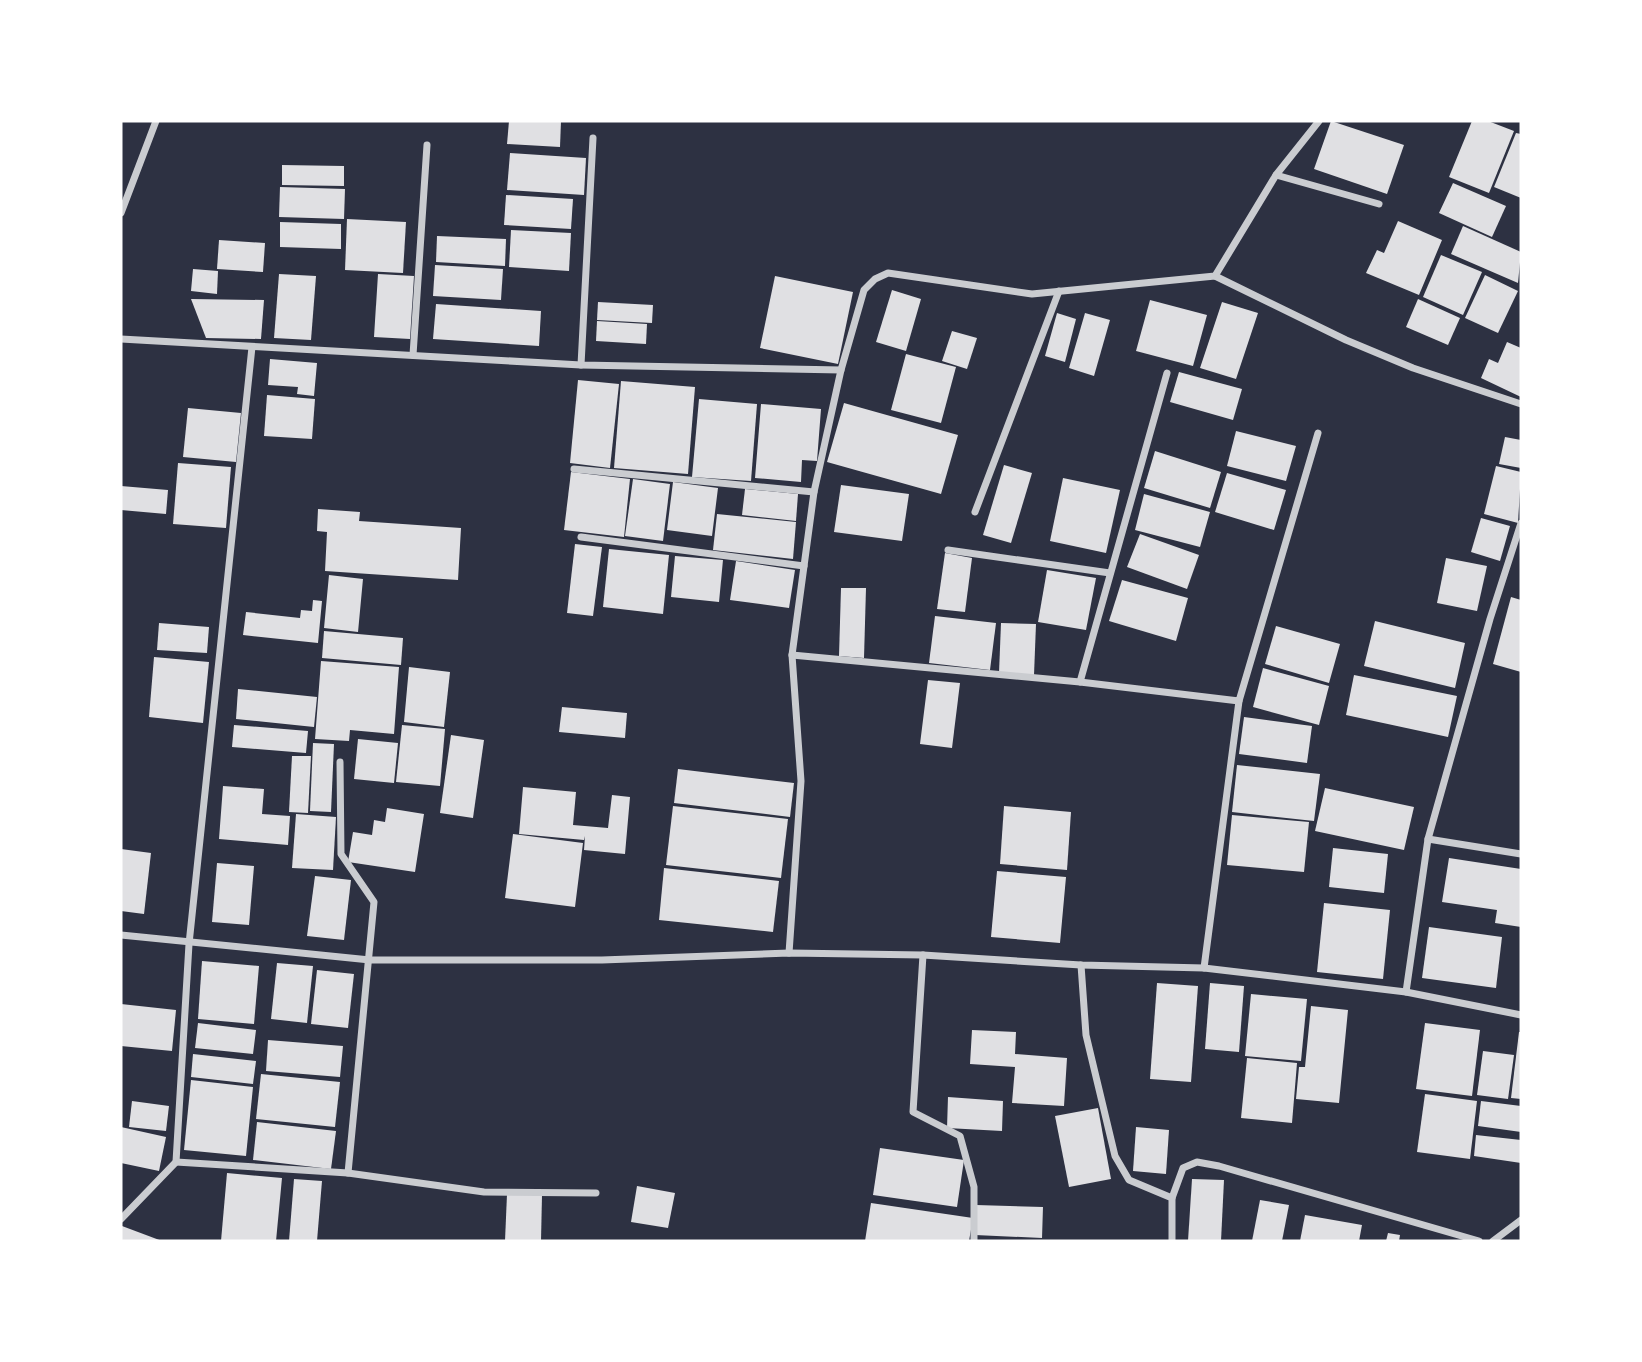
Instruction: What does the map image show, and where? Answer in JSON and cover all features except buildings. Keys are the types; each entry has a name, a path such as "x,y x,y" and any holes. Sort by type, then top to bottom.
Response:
{"street":[{"path":"121,212 156,121"},
{"path":"1215,276 1276,175 1315,122"},
{"path":"581,365 593,138"},
{"path":"413,355 427,145"},
{"path":"1276,175 1379,204"},
{"path":"789,953 801,781 792,655 814,492 841,370 864,290 874,279 888,273 1031,294 1215,276 1346,340 1413,368 1521,404"},
{"path":"975,512 1059,291"},
{"path":"121,339 581,365 841,370"},
{"path":"121,1219 176,1161 189,944 252,347"},
{"path":"1080,682 1167,373"},
{"path":"1204,968 1239,701 1318,433"},
{"path":"574,469 814,492"},
{"path":"1406,992 1428,839 1490,619 1521,523"},
{"path":"581,537 804,566"},
{"path":"948,550 1110,572"},
{"path":"792,655 1080,682 1239,701"},
{"path":"341,762 341,854 374,902 348,1173"},
{"path":"1428,839 1521,854"},
{"path":"121,935 189,944 370,960 640,959 789,953 923,955 1081,965 1204,968 1406,992 1521,1014"},
{"path":"923,955 913,1112 960,1136 974,1187 974,1241"},
{"path":"1081,965 1086,1035 1115,1156 1129,1180 1172,1198"},
{"path":"176,1161 348,1173 484,1192 596,1193"},
{"path":"1172,1241 1172,1198 1183,1168 1197,1162 1479,1241"},
{"path":"1493,1241 1521,1220"}]}
